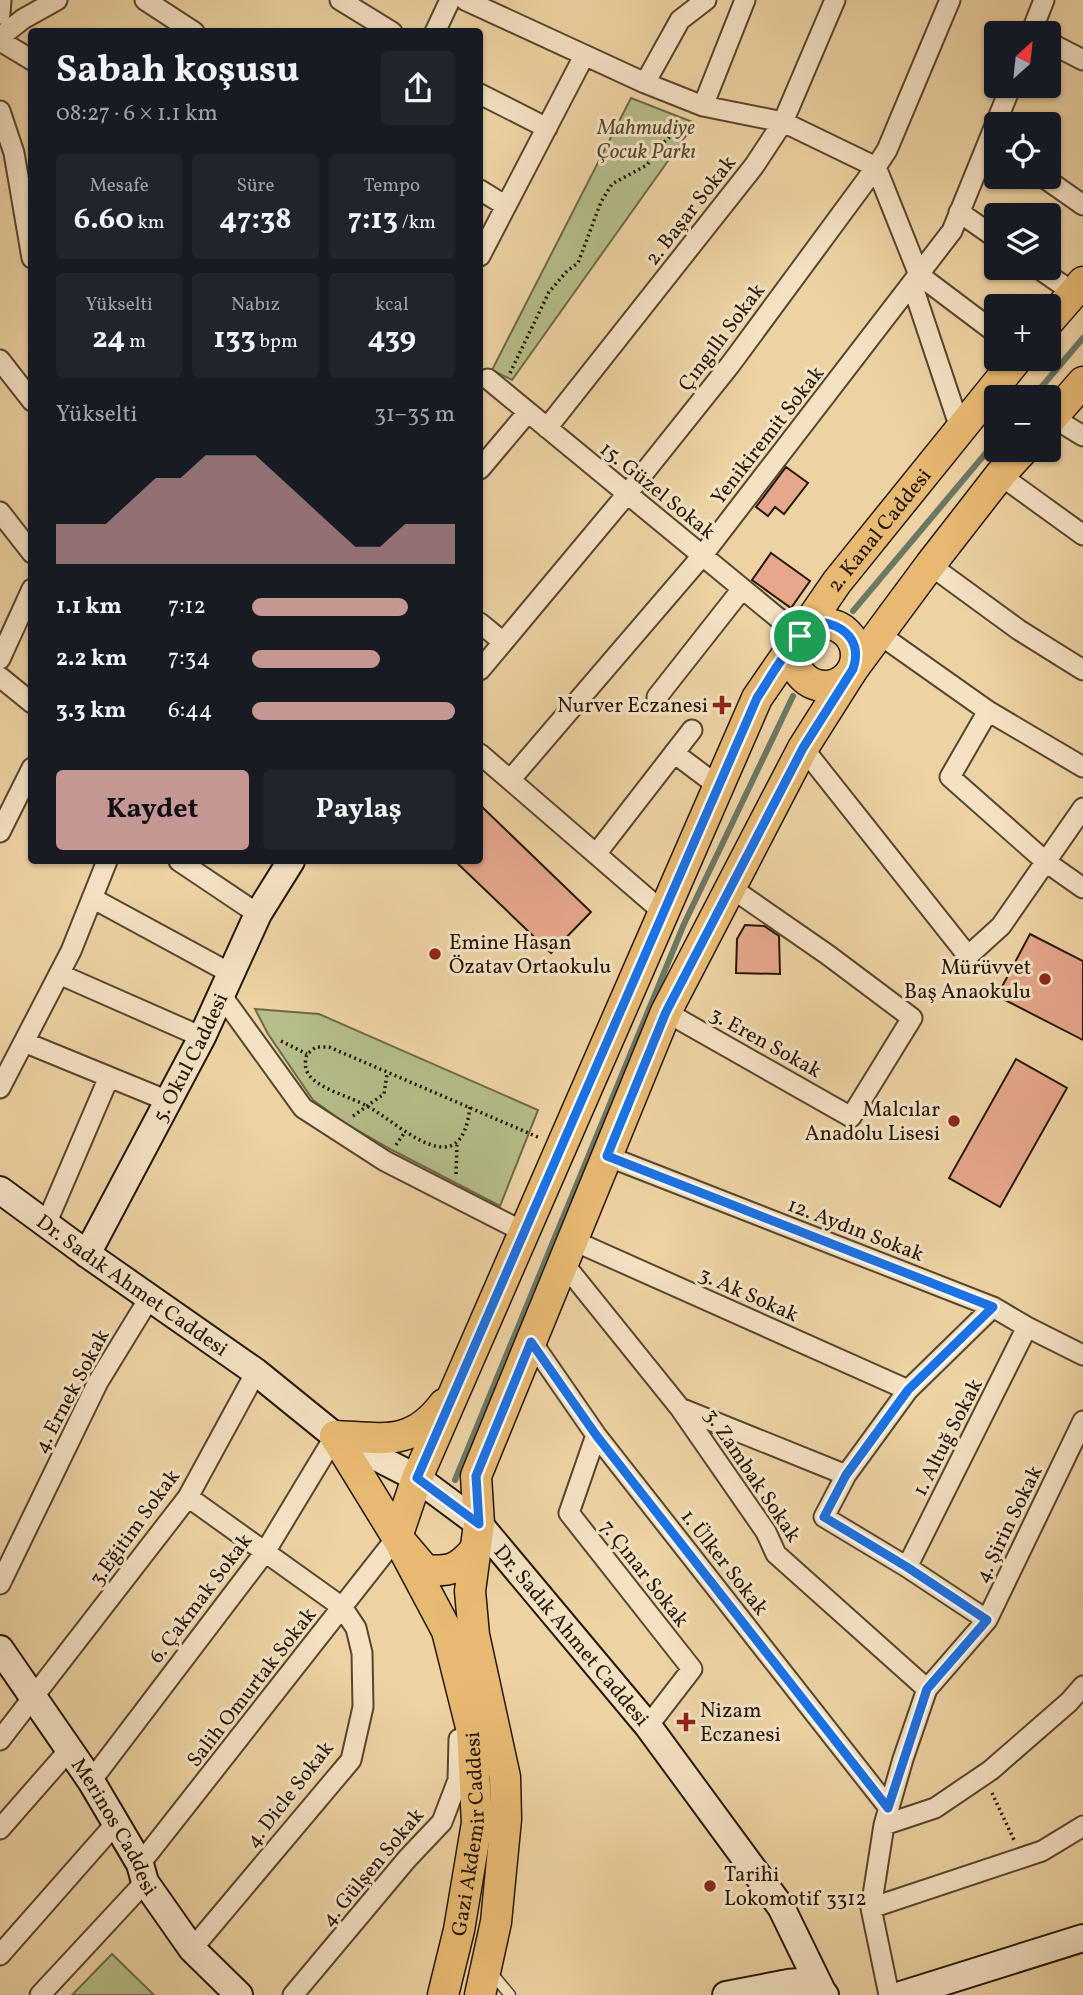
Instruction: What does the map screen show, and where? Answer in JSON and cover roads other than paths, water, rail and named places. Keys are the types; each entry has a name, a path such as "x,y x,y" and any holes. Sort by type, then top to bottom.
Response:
{"main road":[{"path":"1061,307 1078,287"},
{"name":"2. Kanal Caddesi","path":"417,1478 757,698 837,582 1007,371"},
{"path":"1061,407 1083,382"},
{"path":"335,1436 397,1537 425,1570 444,1572 463,1564 477,1537 476,1476 666,1012 803,748 853,669 856,649 845,631 826,623 816,624 800,636 794,655 801,674 808,681 827,686 846,678 853,669 930,565 1012,462"},
{"name":"5. Okul Caddesi","path":"87,1254 202,1037 258,914 287,864"},
{"name":"Dr. Sadık Ahmet Caddesi","path":"0,1190 256,1372 335,1436 417,1478 477,1537 648,1726 781,1907 824,1993"},
{"path":"335,1436 405,1437 422,1427 439,1411 459,1385"},
{"path":"397,1537 417,1478"},
{"name":"Gazi Akdemir Caddesi","path":"397,1537 447,1631 472,1731 477,1823 459,1930 443,1995"},
{"name":"Gazi Akdemir Caddesi","path":"477,1537 470,1591 474,1635 505,1777 506,1819 502,1877 484,1981"},
{"name":"Merinos Caddesi","path":"1,1651 91,1781 117,1822 143,1873 192,1949 239,1995"},
{"path":"901,1995 1083,1938"},
{"path":"726,1995 774,1989 796,1982 810,1984 824,1993"}],"street":[{"path":"0,14 1,0"},
{"path":"23,19 30,0"},
{"path":"28,57 0,39 23,19 57,0"},
{"path":"145,0 188,28"},
{"path":"340,0 386,28"},
{"path":"437,28 450,0"},
{"path":"465,0 645,83 703,106 783,122 876,167 916,280 960,428"},
{"path":"645,83 680,20 706,0"},
{"name":"2. Başar Sokak","path":"547,428 754,166 783,122 835,0"},
{"name":"Çıngıllı Sokak","path":"483,666 627,494 730,365 876,167 887,150 950,0"},
{"path":"1036,21 1044,0"},
{"path":"703,106 738,2"},
{"path":"1061,49 1083,60"},
{"path":"483,250 584,56"},
{"path":"483,96 547,128"},
{"path":"0,111 25,197 28,223"},
{"name":"Yenikiremit Sokak","path":"510,780 702,555 916,280 952,231 984,160"},
{"path":"1060,189 1083,205"},
{"path":"483,192 506,206"},
{"path":"959,212 984,230"},
{"path":"1061,279 1078,287"},
{"path":"916,280 984,325"},
{"path":"0,360 28,396"},
{"name":"15. Güzel Sokak","path":"495,384 800,636"},
{"path":"483,464 528,412"},
{"path":"1061,425 1083,436"},
{"path":"1000,475 1083,535"},
{"path":"0,512 28,548"},
{"path":"930,565 1019,630 1083,670"},
{"path":"657,697 742,589"},
{"path":"0,659 28,598"},
{"path":"483,625 503,642"},
{"path":"879,634 988,711 1083,767"},
{"path":"0,677 28,700"},
{"path":"988,711 950,777 1046,862 1083,888"},
{"path":"596,854 692,730"},
{"path":"803,748 968,957 1001,926 1083,808"},
{"path":"674,753 718,786"},
{"path":"483,757 663,912"},
{"path":"0,832 28,776"},
{"path":"0,1088 59,974 106,864"},
{"path":"183,864 258,914"},
{"name":"3. Eren Sokak","path":"666,1012 851,1117 912,1018 730,887"},
{"path":"92,898 226,984 303,1108 385,1161 524,1232"},
{"path":"59,974 202,1037"},
{"path":"24,1042 168,1101"},
{"path":"46,1224 109,1077"},
{"name":"12. Aydın Sokak","path":"607,1156 993,1307 1083,1355"},
{"name":"3. Ak Sokak","path":"568,1252 908,1390"},
{"name":"3. Zambak Sokak","path":"568,1252 766,1532 776,1554 927,1689"},
{"name":"4. Ernek Sokak","path":"0,1584 98,1382 150,1297"},
{"path":"987,1620 824,1517 846,1475 908,1390 993,1307"},
{"name":"1. Altuğ Sokak","path":"907,1567 1027,1327"},
{"name":"1. Ülker Sokak","path":"531,1342 596,1435 886,1816"},
{"name":"3.Eğitim Sokak","path":"0,1740 188,1497 256,1372"},
{"path":"680,1408 846,1475"},
{"name":"4. Şirin Sokak","path":"888,1995 871,1908 886,1816 927,1689 987,1620 1083,1421"},
{"name":"7. Çınar Sokak","path":"596,1435 569,1513 692,1670 648,1726"},
{"name":"6. Çakmak Sokak","path":"91,1781 265,1552 335,1436"},
{"path":"188,1497 342,1607"},
{"name":"Salih Omurtak Sokak","path":"40,1995 143,1873 397,1537"},
{"name":"4. Dicle Sokak","path":"192,1949 351,1760 363,1707 362,1653 356,1628 342,1607"},
{"name":"4. Gülşen Sokak","path":"293,1995 407,1859 442,1822 457,1780 460,1744 446,1672 447,1631"},
{"path":"886,1816 935,1808 983,1775 1069,1702 1083,1686"},
{"path":"0,1829 70,1749"},
{"path":"0,1955 117,1822"},
{"path":"442,1822 477,1823"},
{"path":"871,1908 1042,1850 1083,1826"}],"lane":[{"path":"484,1981 510,1995"}],"waterway":[{"path":"1043,385 1083,338"},
{"path":"853,611 984,455"},
{"path":"455,1480 684,924 793,696"}],"place":[{"name":"Nurver Eczanesi","path":"722,705"},
{"name":"Emine Hasan Özatav Ortaokulu","path":"435,954"},
{"name":"Mürüvvet Baş Anaokulu","path":"1045,979"},
{"name":"Malcılar Anadolu Lisesi","path":"954,1121"},
{"name":"Nizam Eczanesi","path":"686,1722"},
{"name":"Tarihi Lokomotif 3312","path":"710,1886"}],"park label":[{"name":"Mahmudiye Çocuk Parkı","path":"646,139"}]}
